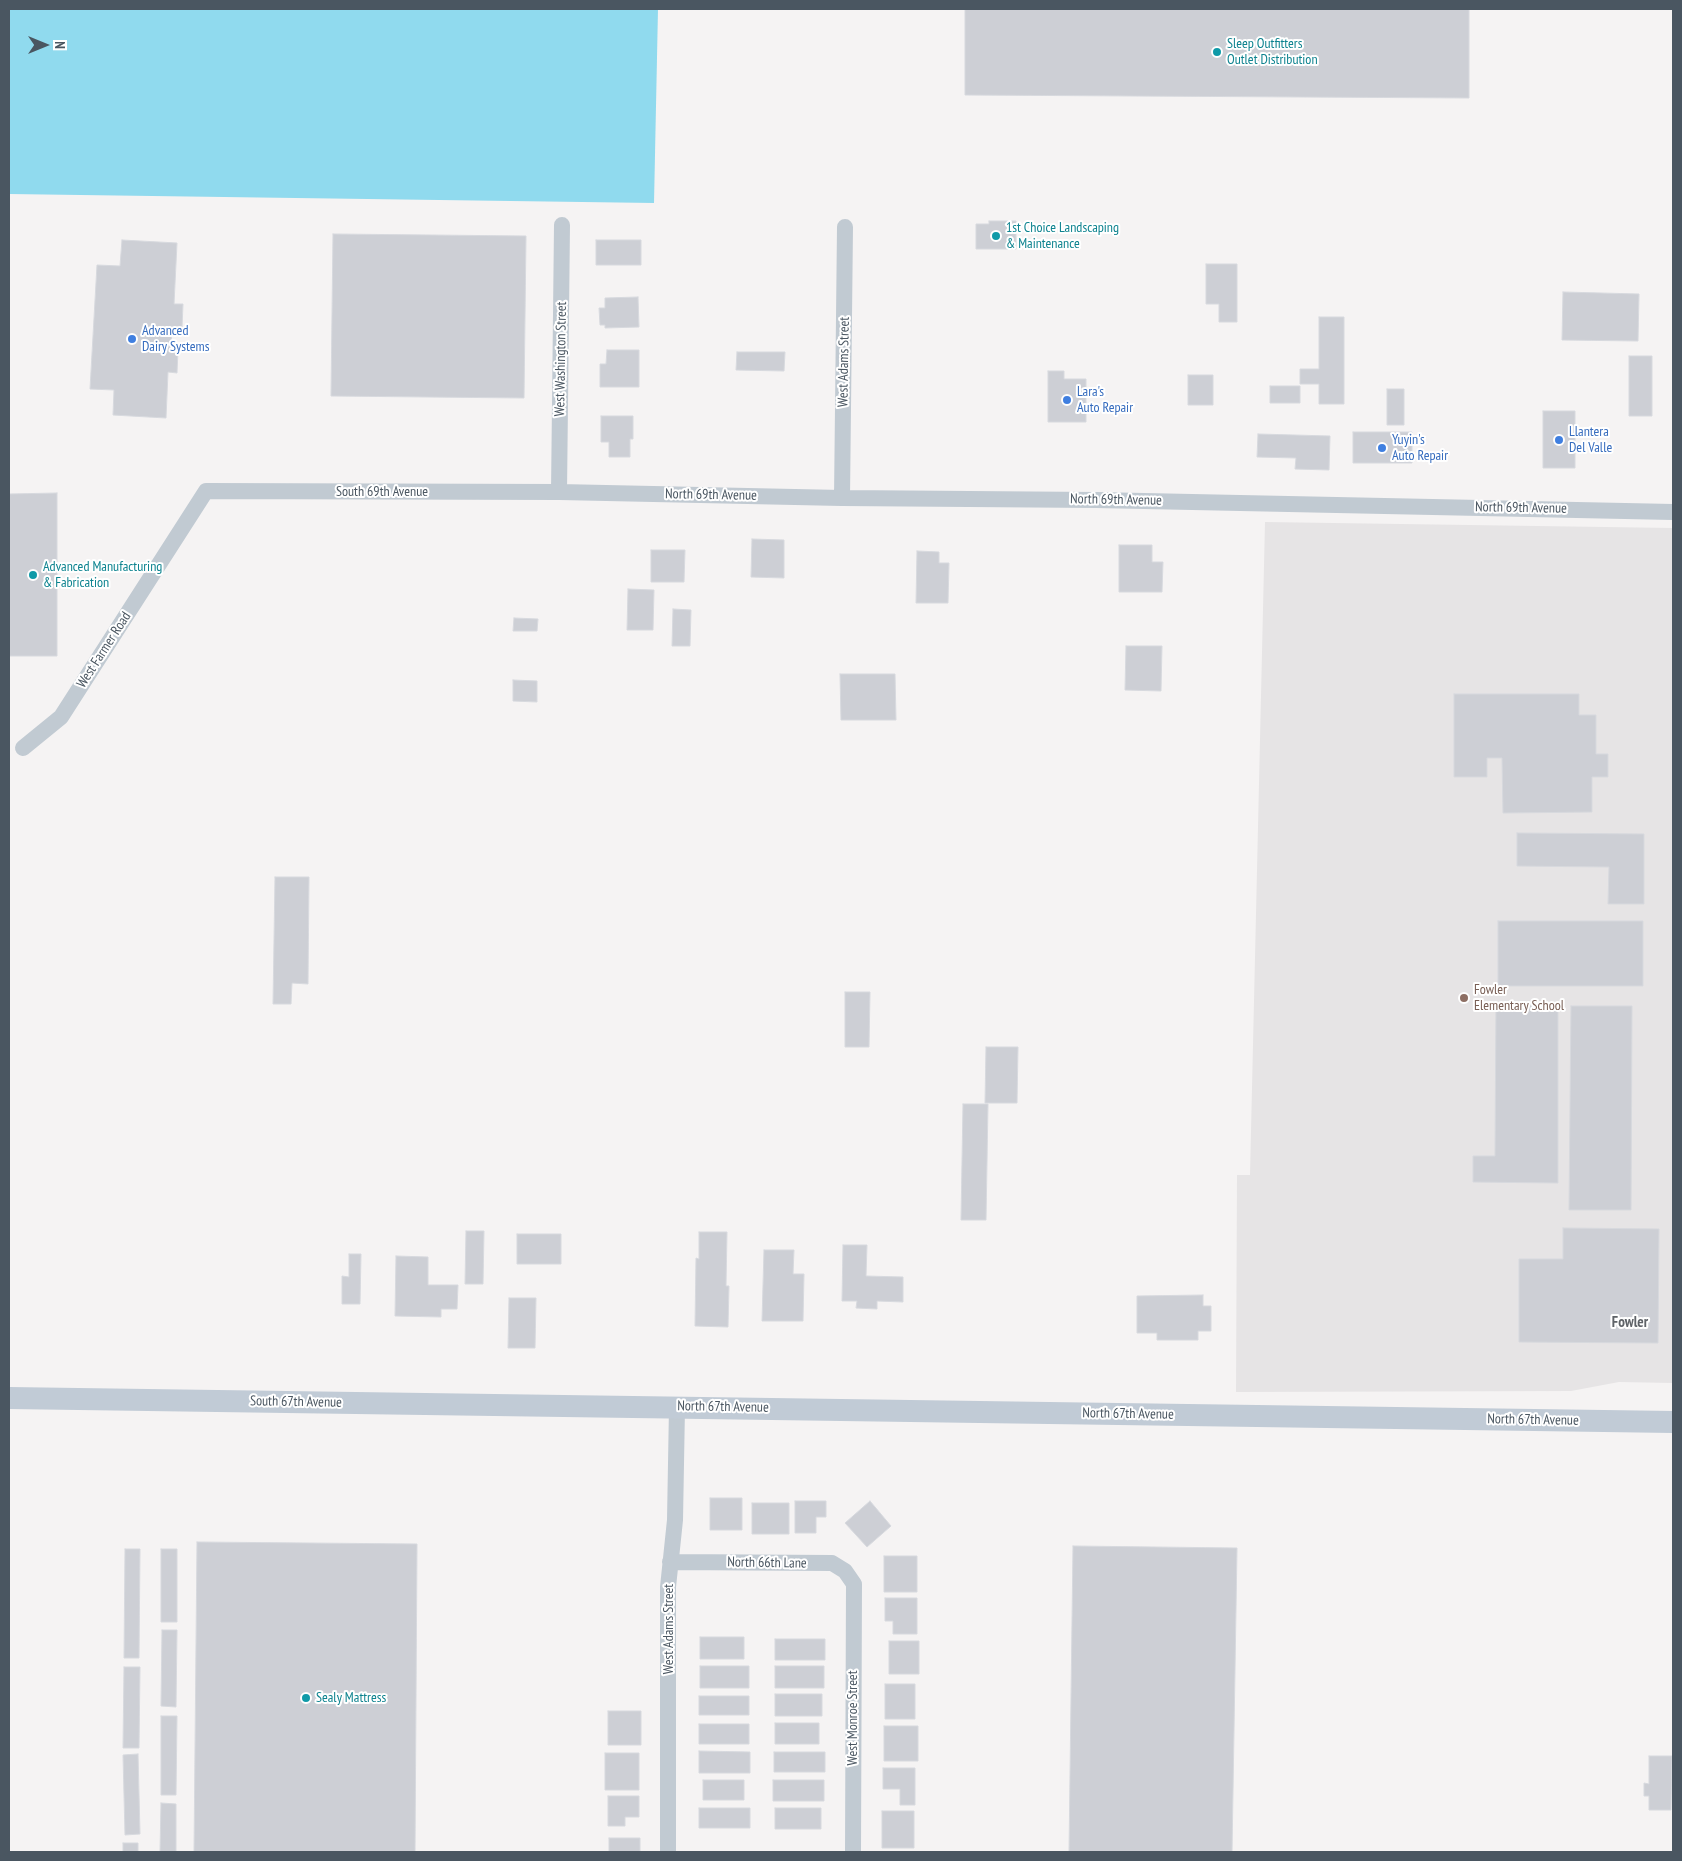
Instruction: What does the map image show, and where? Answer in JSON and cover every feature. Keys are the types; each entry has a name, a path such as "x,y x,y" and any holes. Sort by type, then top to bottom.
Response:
{"main road":[{"name":"South 67th Avenue","path":"9,1398 582,1406"},
{"name":"North 67th Avenue","path":"582,1406 1673,1422"}],"street":[{"name":"West Washington Street","path":"559,492 562,225"},
{"name":"West Adams Street","path":"842,498 845,227"},
{"name":"South 69th Avenue","path":"206,491 559,492"},
{"name":"West Farmer Road","path":"23,748 62,717 206,491"},
{"name":"North 69th Avenue","path":"559,492 842,498 1096,500 1673,512"},
{"name":"West Adams Street","path":"668,1852 668,1587 675,1520 676,1407"},
{"name":"North 66th Lane","path":"670,1562 832,1563 845,1571 854,1584"},
{"name":"West Monroe Street","path":"853,1852 854,1584"}],"shaded area":[{"name":"Fowler Elementary School","path":"1265,522 1673,528 1673,1383 1619,1382 1571,1391 1236,1392 1237,1175 1250,1175"}],"water":[{"path":"9,9 658,9 654,203 9,194"}],"building":[{"name":"Sleep Outfitters Outlet Distribution","path":"965,9 1469,9 1469,98 965,95"},
{"name":"1st Choice Landscaping & Maintenance","path":"989,221 1016,221 1016,249 976,249 976,224 989,224"},
{"path":"333,234 526,236 524,398 331,396"},
{"name":"Advanced Dairy Systems","path":"122,240 177,243 174,304 183,304 182,328 172,327 171,350 178,350 177,373 168,372 166,418 113,415 114,390 90,389 97,265 120,266"},
{"path":"596,240 641,240 641,265 596,265"},
{"path":"1206,264 1237,264 1237,322 1219,322 1219,304 1206,304"},
{"path":"1563,292 1639,294 1638,341 1562,340"},
{"path":"638,297 639,327 605,328 605,325 600,325 599,308 605,308 605,298"},
{"path":"1319,317 1344,317 1344,404 1319,404 1319,384 1300,384 1300,369 1319,369"},
{"path":"607,350 639,350 639,387 600,387 600,364 606,364"},
{"path":"737,352 785,352 784,371 736,370"},
{"path":"1629,356 1652,356 1652,416 1629,416"},
{"name":"Lara's Auto Repair","path":"1048,371 1064,371 1064,379 1086,379 1086,422 1048,422"},
{"path":"1188,375 1213,375 1213,405 1188,405"},
{"path":"1270,386 1300,386 1300,403 1270,403"},
{"path":"1387,389 1404,389 1404,425 1387,425"},
{"name":"Llantera Del Valle","path":"1543,411 1575,411 1575,468 1543,468"},
{"path":"601,416 633,416 633,439 630,439 630,457 609,457 609,442 601,442"},
{"name":"Yuyin's Auto Repair","path":"1353,432 1412,432 1412,463 1353,463"},
{"path":"1258,434 1330,436 1329,470 1295,469 1296,458 1257,457"},
{"name":"Advanced Manufacturing & Fabrication","path":"57,493 57,656 9,656 9,494"},
{"path":"752,539 784,540 784,578 751,577"},
{"path":"1119,545 1152,545 1152,562 1163,562 1162,592 1119,592"},
{"path":"651,550 685,550 684,582 651,582"},
{"path":"917,551 939,552 939,563 949,563 948,603 916,603"},
{"path":"628,589 654,590 653,630 627,630"},
{"path":"673,609 691,610 690,646 672,646"},
{"path":"514,618 538,619 537,631 513,631"},
{"path":"1126,646 1162,646 1161,691 1125,690"},
{"path":"840,674 895,674 896,720 841,720"},
{"path":"513,680 537,681 537,702 513,701"},
{"path":"1454,694 1579,694 1579,715 1596,715 1596,754 1608,754 1608,777 1592,777 1592,812 1503,813 1502,758 1487,758 1487,777 1454,777"},
{"path":"1517,833 1644,834 1644,904 1608,904 1609,867 1517,866"},
{"path":"275,877 309,877 308,984 292,983 291,1004 273,1004"},
{"path":"1498,921 1643,921 1643,986 1498,986"},
{"path":"845,992 870,992 869,1047 845,1047"},
{"path":"1496,1005 1558,1005 1558,1183 1473,1182 1473,1156 1495,1156"},
{"path":"1571,1006 1632,1006 1631,1210 1569,1210"},
{"path":"986,1047 1018,1047 1017,1103 985,1103"},
{"path":"963,1104 988,1104 986,1220 961,1220"},
{"path":"1563,1228 1659,1229 1658,1343 1519,1342 1519,1259 1563,1259"},
{"path":"466,1231 484,1231 483,1284 465,1284"},
{"path":"699,1232 727,1232 726,1286 729,1286 728,1327 695,1326 696,1258 699,1259"},
{"path":"517,1234 561,1234 561,1264 517,1264"},
{"path":"843,1245 867,1245 866,1276 903,1277 903,1302 877,1301 877,1309 856,1308 857,1301 842,1301"},
{"path":"764,1250 794,1250 793,1274 804,1274 803,1321 762,1321"},
{"path":"349,1254 361,1254 360,1304 342,1304 342,1276 349,1277"},
{"path":"396,1256 428,1257 428,1285 458,1285 457,1309 441,1309 441,1317 395,1316"},
{"path":"1203,1295 1203,1306 1211,1306 1211,1331 1198,1331 1198,1340 1157,1340 1157,1333 1137,1333 1137,1296"},
{"path":"509,1298 536,1298 535,1348 508,1348"},
{"path":"710,1498 742,1498 742,1530 710,1530"},
{"path":"795,1501 826,1501 826,1517 816,1517 816,1533 795,1533"},
{"path":"870,1501 891,1526 867,1547 845,1523"},
{"path":"752,1503 789,1503 789,1534 752,1534"},
{"name":"Sealy Mattress","path":"197,1542 417,1544 415,1852 194,1852"},
{"path":"1073,1546 1237,1548 1232,1852 1069,1852"},
{"path":"125,1549 140,1549 139,1658 124,1658"},
{"path":"161,1549 177,1549 177,1622 161,1622"},
{"path":"884,1556 917,1556 917,1592 884,1592"},
{"path":"885,1598 917,1598 917,1634 893,1634 893,1621 885,1621"},
{"path":"162,1630 177,1630 176,1707 161,1706"},
{"path":"700,1637 744,1637 744,1659 700,1659"},
{"path":"775,1639 825,1639 825,1660 775,1660"},
{"path":"889,1641 919,1641 919,1674 889,1674"},
{"path":"700,1666 749,1666 749,1688 700,1688"},
{"path":"775,1666 824,1666 824,1688 775,1688"},
{"path":"124,1667 140,1667 139,1748 123,1748"},
{"path":"885,1684 915,1684 915,1719 885,1719"},
{"path":"775,1694 822,1694 822,1716 775,1716"},
{"path":"699,1696 749,1696 749,1715 699,1715"},
{"path":"608,1711 641,1711 641,1745 608,1745"},
{"path":"161,1716 177,1716 176,1795 161,1795"},
{"path":"775,1723 819,1723 819,1744 775,1744"},
{"path":"699,1724 749,1724 749,1744 699,1744"},
{"path":"884,1726 918,1726 918,1761 884,1761"},
{"path":"699,1751 750,1752 750,1773 699,1773"},
{"path":"774,1752 825,1752 825,1772 774,1772"},
{"path":"605,1753 639,1753 639,1790 605,1790"},
{"path":"138,1754 140,1834 125,1835 123,1755"},
{"path":"1649,1756 1672,1756 1671,1810 1649,1810 1649,1796 1644,1796 1644,1783 1649,1784"},
{"path":"883,1768 915,1768 915,1805 900,1805 900,1789 883,1789"},
{"path":"703,1780 744,1780 744,1800 703,1800"},
{"path":"773,1780 824,1780 824,1801 773,1801"},
{"path":"608,1796 639,1796 639,1817 625,1817 625,1826 608,1826"},
{"path":"161,1803 176,1804 176,1852 160,1852"},
{"path":"699,1808 750,1808 750,1828 699,1828"},
{"path":"775,1808 821,1808 821,1829 775,1829"},
{"path":"882,1811 914,1811 914,1848 882,1848"},
{"path":"609,1838 640,1838 640,1852 609,1852"},
{"path":"123,1843 138,1843 138,1852 123,1852"}],"place":[{"name":"Sleep Outfitters Outlet Distribution","path":"1217,52"},
{"name":"1st Choice Landscaping & Maintenance","path":"996,236"},
{"name":"Advanced Dairy Systems","path":"132,339"},
{"name":"Lara's Auto Repair","path":"1067,400"},
{"name":"Llantera Del Valle","path":"1559,440"},
{"name":"Yuyin's Auto Repair","path":"1382,448"},
{"name":"Advanced Manufacturing & Fabrication","path":"33,575"},
{"name":"Fowler Elementary School","path":"1464,998"},
{"name":"Sealy Mattress","path":"306,1698"}],"district":[{"name":"Fowler","path":"1630,1323"}]}
